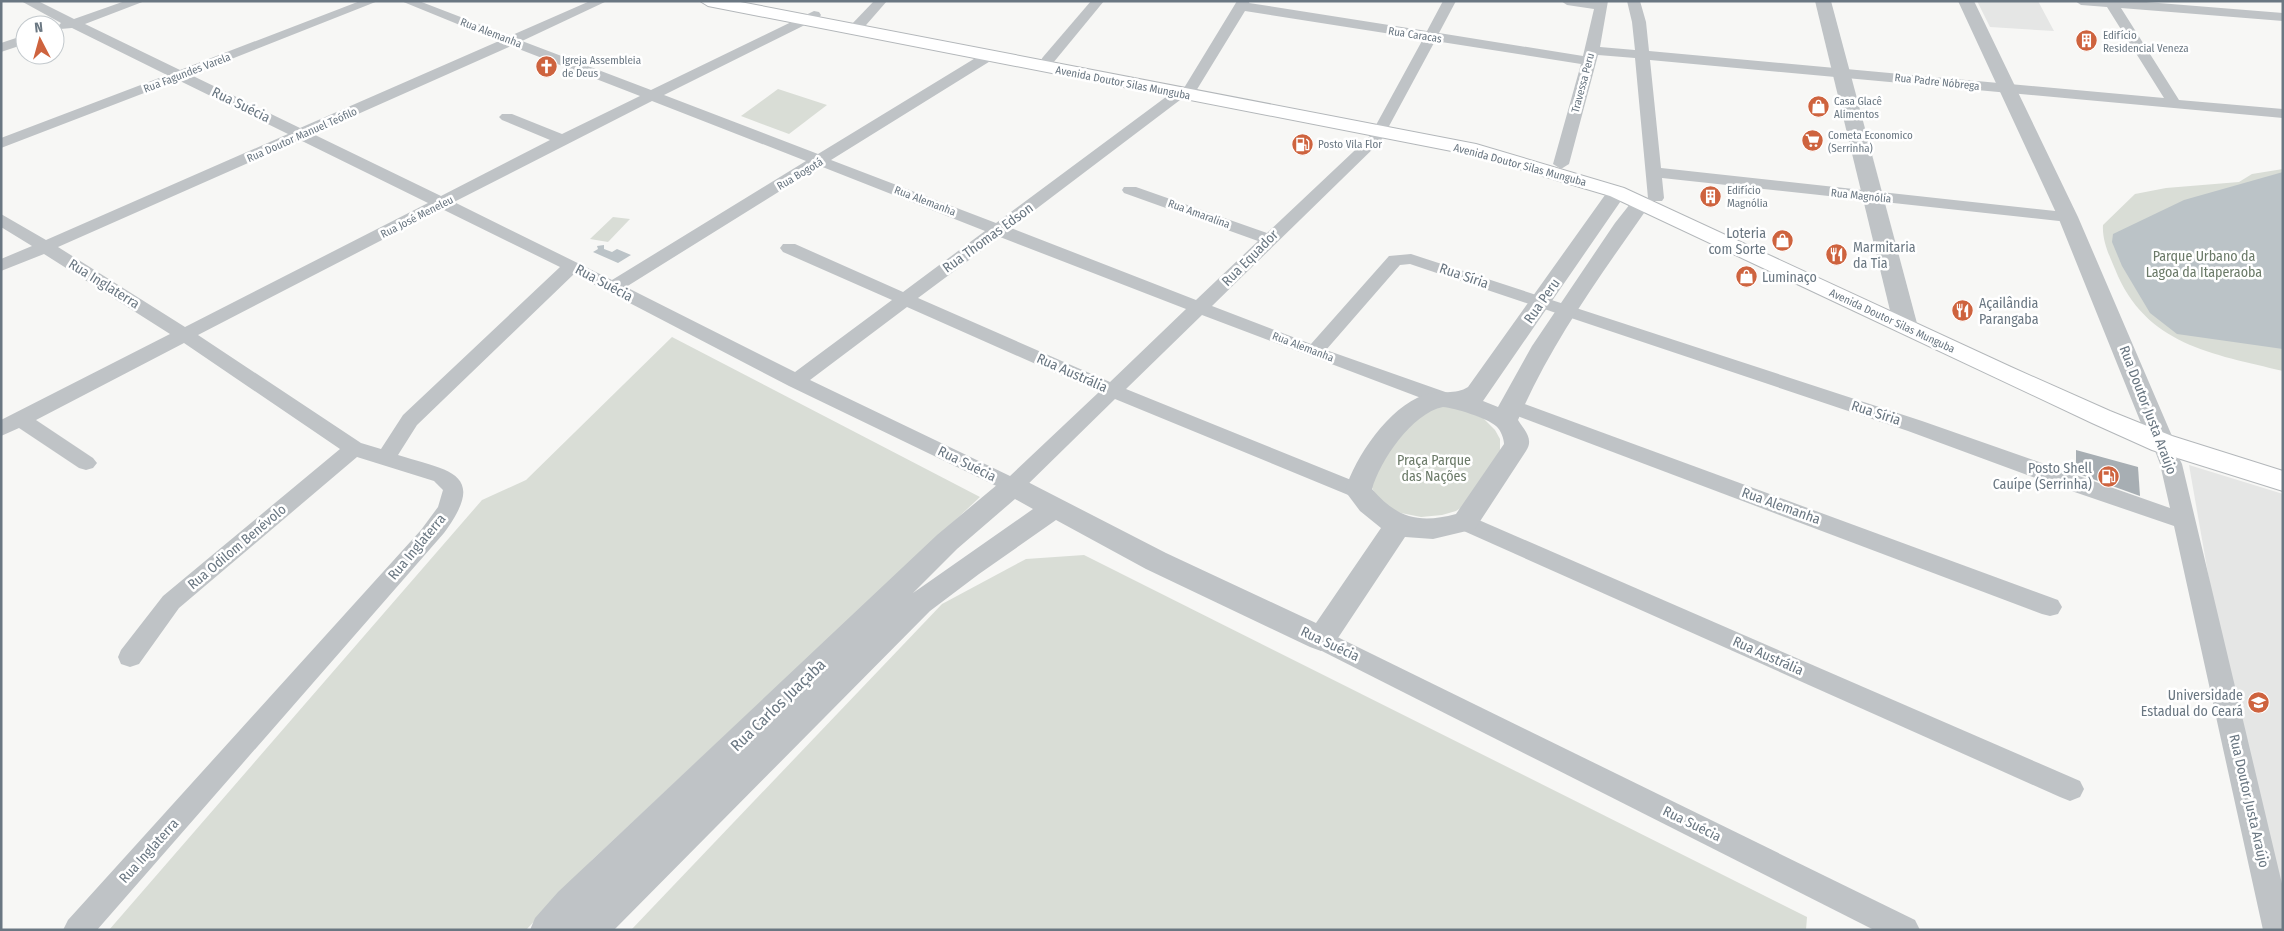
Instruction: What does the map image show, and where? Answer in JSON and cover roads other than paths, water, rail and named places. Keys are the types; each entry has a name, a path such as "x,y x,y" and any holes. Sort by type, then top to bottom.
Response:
{"main road":[{"name":"Avenida Doutor Silas Munguba","path":"708,1 809,17 1048,60 1185,91"},
{"name":"Avenida Doutor Silas Munguba","path":"744,1 809,17"},
{"name":"Avenida Doutor Silas Munguba","path":"858,26 987,57 1185,91 1382,128 1476,150 1648,201"},
{"name":"Avenida Doutor Silas Munguba","path":"1382,128 1448,136 1561,164 1648,201 1904,321 2042,391 2283,481"},
{"name":"Avenida Doutor Silas Munguba","path":"2159,435 2283,464"}],"street":[{"name":"Rua Suécia","path":"26,1 572,266 611,288 796,381 1013,486 1156,561 1321,639 1905,930"},
{"path":"65,26 139,1"},
{"name":"Rua Fagundes Varela","path":"1,143 372,1"},
{"name":"Rua Alemanha","path":"407,1 1314,352 1452,401"},
{"name":"Rua Doutor Manuel Teófilo","path":"1,266 302,135 601,1"},
{"path":"858,26 881,1"},
{"path":"1048,60 1098,1"},
{"path":"1290,14 1299,1"},
{"name":"Rua Equador","path":"1013,486 1201,308 1269,239 1376,138 1450,1"},
{"path":"1567,1 1600,4"},
{"path":"1633,1 1639,22 1653,172 1648,201"},
{"path":"1823,1 1904,321"},
{"name":"Rua Doutor Justa Araújo","path":"1966,1 2068,217 2171,464 2246,782 2278,930"},
{"path":"2081,1 2276,17"},
{"path":"2256,1 2276,17 2283,32"},
{"path":"2111,3 2175,105"},
{"name":"Rua Caracas","path":"1243,4 1430,38 1591,55"},
{"name":"Rua Thomas Edson","path":"796,381 1185,91 1243,4"},
{"name":"Travessa Peru","path":"1561,164 1591,55 1600,4"},
{"name":"Rua José Meneleu","path":"1,429 186,336 563,140 809,17"},
{"path":"1,48 15,43"},
{"name":"Rua Padre Nóbrega","path":"1591,55 1641,54 2283,114"},
{"name":"Rua Bogotá","path":"611,288 821,161 987,57"},
{"path":"507,117 563,140"},
{"name":"Rua Magnólia","path":"1653,172 2068,217"},
{"name":"Rua Amaralina","path":"1130,190 1269,239"},
{"name":"Rua Peru","path":"1358,491 1365,470 1405,418 1429,403 1452,401 1477,393 1617,192"},
{"name":"Rua Peru","path":"1508,413 1567,311 1618,233 1648,201"},
{"name":"Rua Inglaterra","path":"1,219 186,336 354,448 442,476 452,483 453,504 417,549 78,930"},
{"path":"1594,225 1618,233"},
{"name":"Rua Austrália","path":"789,248 1114,391 1358,491"},
{"name":"Rua Síria","path":"1314,352 1395,260 1411,259 1915,426 2062,480 2183,521"},
{"path":"385,459 410,420 572,266"},
{"path":"1358,491 1375,511 1397,526 1421,531 1434,530 1465,522 1517,445 1517,439 1508,413 1452,401"},
{"name":"Rua Alemanha","path":"1508,413 2050,607"},
{"path":"20,419 86,463"},
{"name":"Rua Odilom Benévolo","path":"130,657 171,602 354,448"},
{"name":"Rua Carlos Juaçaba","path":"548,930 578,897 964,527 1013,486"},
{"name":"Rua Carlos Juaçaba","path":"589,930 920,603 1054,508"},
{"path":"964,527 985,517 1000,519 1009,528 1009,534 1001,544"},
{"name":"Rua Austrália","path":"1465,522 2070,789"},
{"path":"1321,639 1397,526"}],"place":[{"name":"Edifício Residencial Veneza","path":"2087,41"},
{"name":"Igreja Assembleia de Deus","path":"546,66"},
{"name":"Casa Glacê Alimentos","path":"1818,107"},
{"name":"Cometa Economico (Serrinha)","path":"1812,141"},
{"name":"Posto Vila Flor","path":"1302,144"},
{"name":"Edifício Magnólia","path":"1711,196"},
{"name":"Loteria com Sorte","path":"1782,241"},
{"name":"Marmitaria da Tia","path":"1837,255"},
{"name":"Luminaço","path":"1746,277"},
{"name":"Açailândia Parangaba","path":"1963,311"},
{"name":"Posto Shell Cauípe (Serrinha)","path":"2108,476"},
{"name":"Universidade Estadual do Ceará","path":"2259,703"}],"park label":[{"name":"Parque Urbano da Lagoa da Itaperaoba","path":"2204,264"},
{"name":"Praça Parque das Nações","path":"1434,468"}]}
